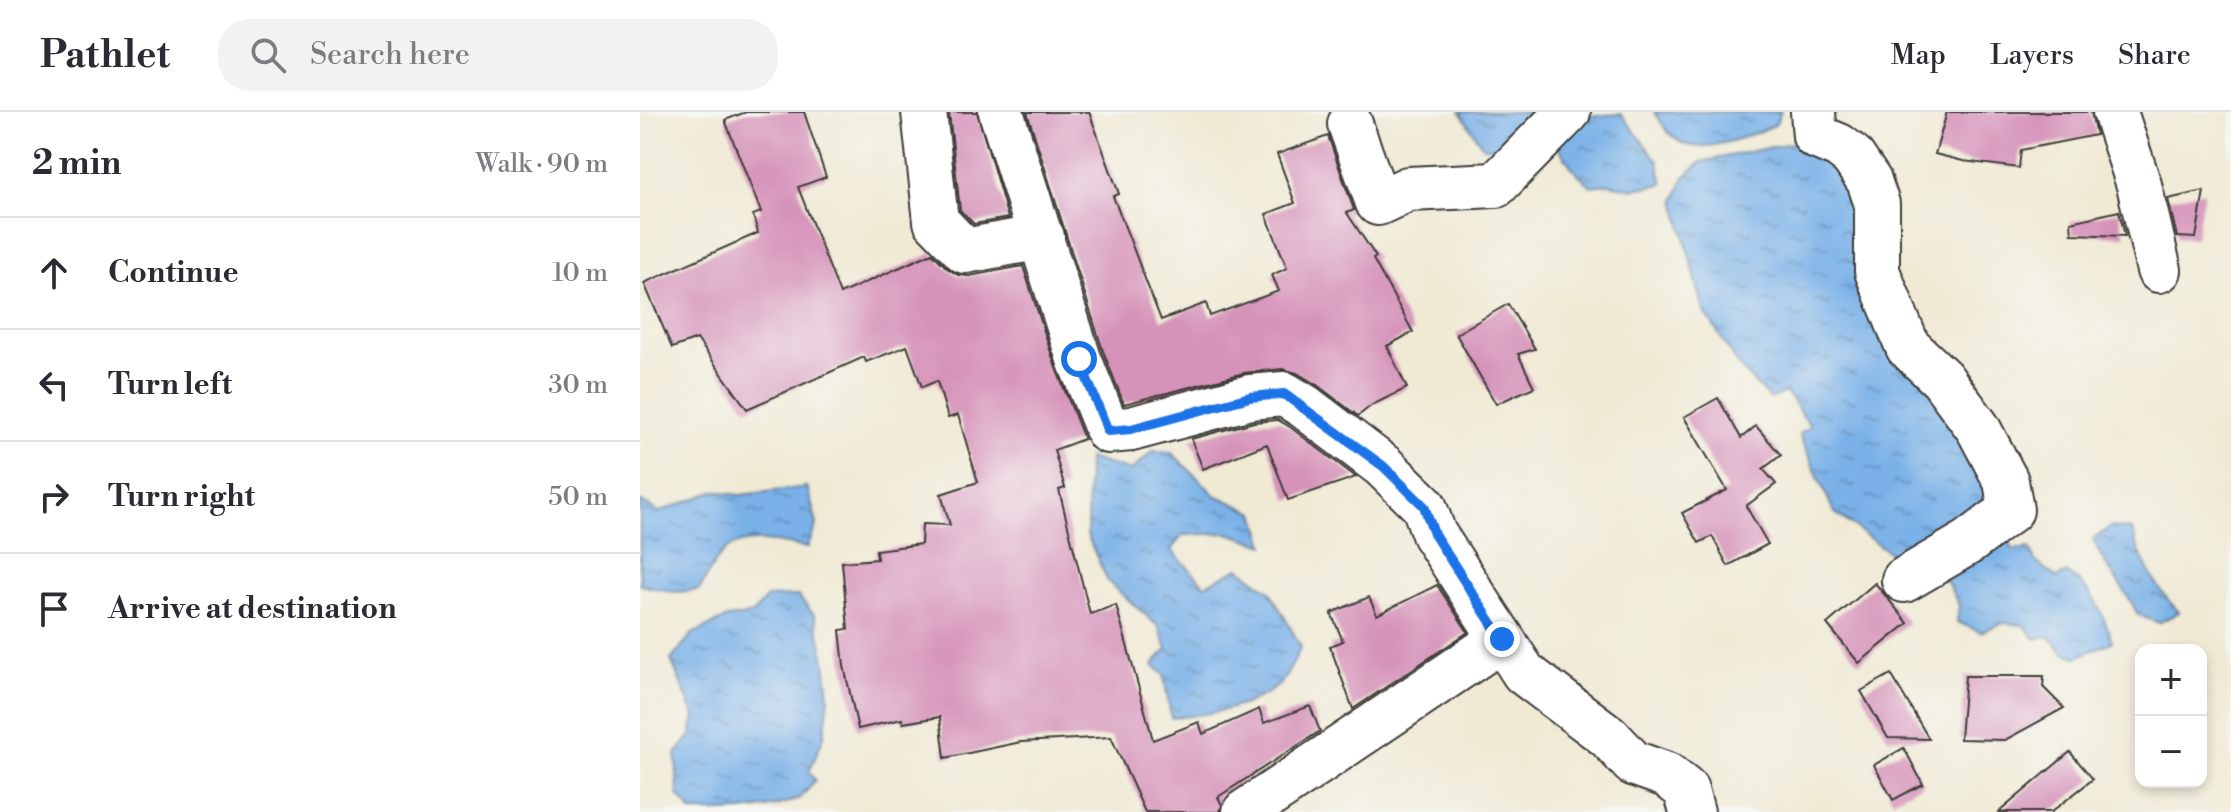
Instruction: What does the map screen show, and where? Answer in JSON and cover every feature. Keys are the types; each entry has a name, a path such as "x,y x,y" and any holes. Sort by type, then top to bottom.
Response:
{"street":[{"path":"924,112 936,221 965,251 1042,237"},
{"path":"1001,112 1079,359 1108,431 1131,429 1250,397 1284,394 1383,466 1424,506 1434,534 1524,673 1609,737 1633,763 1667,775 1686,790 1692,812"},
{"path":"1350,124 1378,203 1408,189 1496,185 1568,112"},
{"path":"1813,112 1815,136 1839,146 1852,156 1869,181 1877,204 1877,271 1908,347 1935,371 1960,402 1991,450 2006,481 2011,510 1969,542 1904,580"},
{"path":"2115,112 2139,185 2159,270"},
{"path":"1245,812 1502,639"}],"water":[{"path":"1460,112 1546,112 1522,148 1483,147"},
{"path":"1654,112 1781,112 1775,125 1755,133 1718,144 1694,146 1675,138"},
{"path":"1621,114 1658,161 1663,184 1634,189 1609,184 1591,186 1573,169 1551,136 1586,116"},
{"path":"1795,142 1852,174 1913,366 1990,486 1991,515 1958,538 1894,556 1834,512 1799,434 1810,426 1786,392 1770,399 1741,369 1704,311 1675,200 1685,176 1701,162"},
{"path":"1153,451 1171,452 1215,495 1255,513 1265,545 1228,533 1183,535 1171,550 1205,585 1239,568 1270,591 1301,647 1279,685 1255,700 1213,713 1171,718 1164,675 1153,665 1167,649 1159,627 1108,582 1087,535 1088,458 1131,471"},
{"path":"807,487 817,524 807,548 761,541 738,544 720,556 699,590 675,592 640,585 640,501 659,512 715,491 740,495"},
{"path":"2111,527 2132,530 2150,574 2179,612 2159,623 2138,615 2093,539"},
{"path":"2006,533 2013,550 2030,548 2035,561 2057,578 2066,573 2083,586 2101,612 2112,642 2077,657 2064,653 2049,636 2035,639 2024,625 2003,623 1981,632 1957,622 1959,605 1945,578"},
{"path":"798,596 815,616 825,660 829,698 824,736 809,772 815,780 798,799 773,807 692,812 678,795 676,754 691,735 695,717 671,660 692,634 727,618 753,614 767,597"}],"building":[{"path":"746,112 804,112 826,177 798,187 840,294 932,253 958,275 969,276 1023,266 1056,368 1084,439 1054,450 1065,488 1059,490 1090,614 1116,605 1153,740 1199,722 1203,734 1259,709 1264,723 1310,706 1320,731 1218,797 1222,805 1220,812 1145,812 1111,737 1021,742 945,758 940,717 903,723 902,719 858,729 844,666 840,630 848,629 842,562 877,559 876,550 921,544 922,524 950,525 941,494 978,482 958,415 948,418 937,381 922,387 907,346 866,362 864,357 747,409 697,339 672,348 644,283 758,233 753,215 761,212 725,120"},
{"path":"949,112 977,112 1008,218 974,224 960,210"},
{"path":"1027,112 1089,112 1119,194 1113,196 1161,320 1206,303 1210,316 1279,291 1272,275 1287,268 1266,214 1295,203 1277,154 1328,136 1354,210 1347,213 1376,257 1373,259 1413,332 1387,346 1407,388 1372,405 1358,416 1317,385 1297,373 1282,369 1244,373 1124,404 1103,351"},
{"path":"1947,112 2091,112 2096,135 2021,150 2019,168 1963,161 1935,154"},
{"path":"2204,191 2196,238 2177,237 2168,199"},
{"path":"2119,211 2125,236 2072,234 2071,222"},
{"path":"1508,304 1535,349 1518,354 1534,387 1496,404 1456,334"},
{"path":"1718,398 1741,438 1756,426 1781,455 1763,469 1776,484 1746,506 1768,544 1728,566 1712,536 1699,543 1682,513 1727,490 1684,417"},
{"path":"1278,420 1356,477 1288,500 1267,444 1203,469 1191,439 1254,422"},
{"path":"1875,583 1908,623 1859,663 1827,624"},
{"path":"1437,585 1468,632 1353,709 1330,646 1343,641 1331,613 1369,597 1377,615"},
{"path":"1891,674 1929,739 1888,738 1861,691"},
{"path":"1965,676 2044,676 2043,687 2064,708 2005,740 1960,739"},
{"path":"1904,748 1923,784 1893,800 1874,765"},
{"path":"2070,752 2093,779 2051,812 1999,812"}],"route":[{"path":"1079,359 1108,431 1131,429 1250,397 1284,394 1304,406 1383,466 1424,506 1434,534 1502,639"}]}
